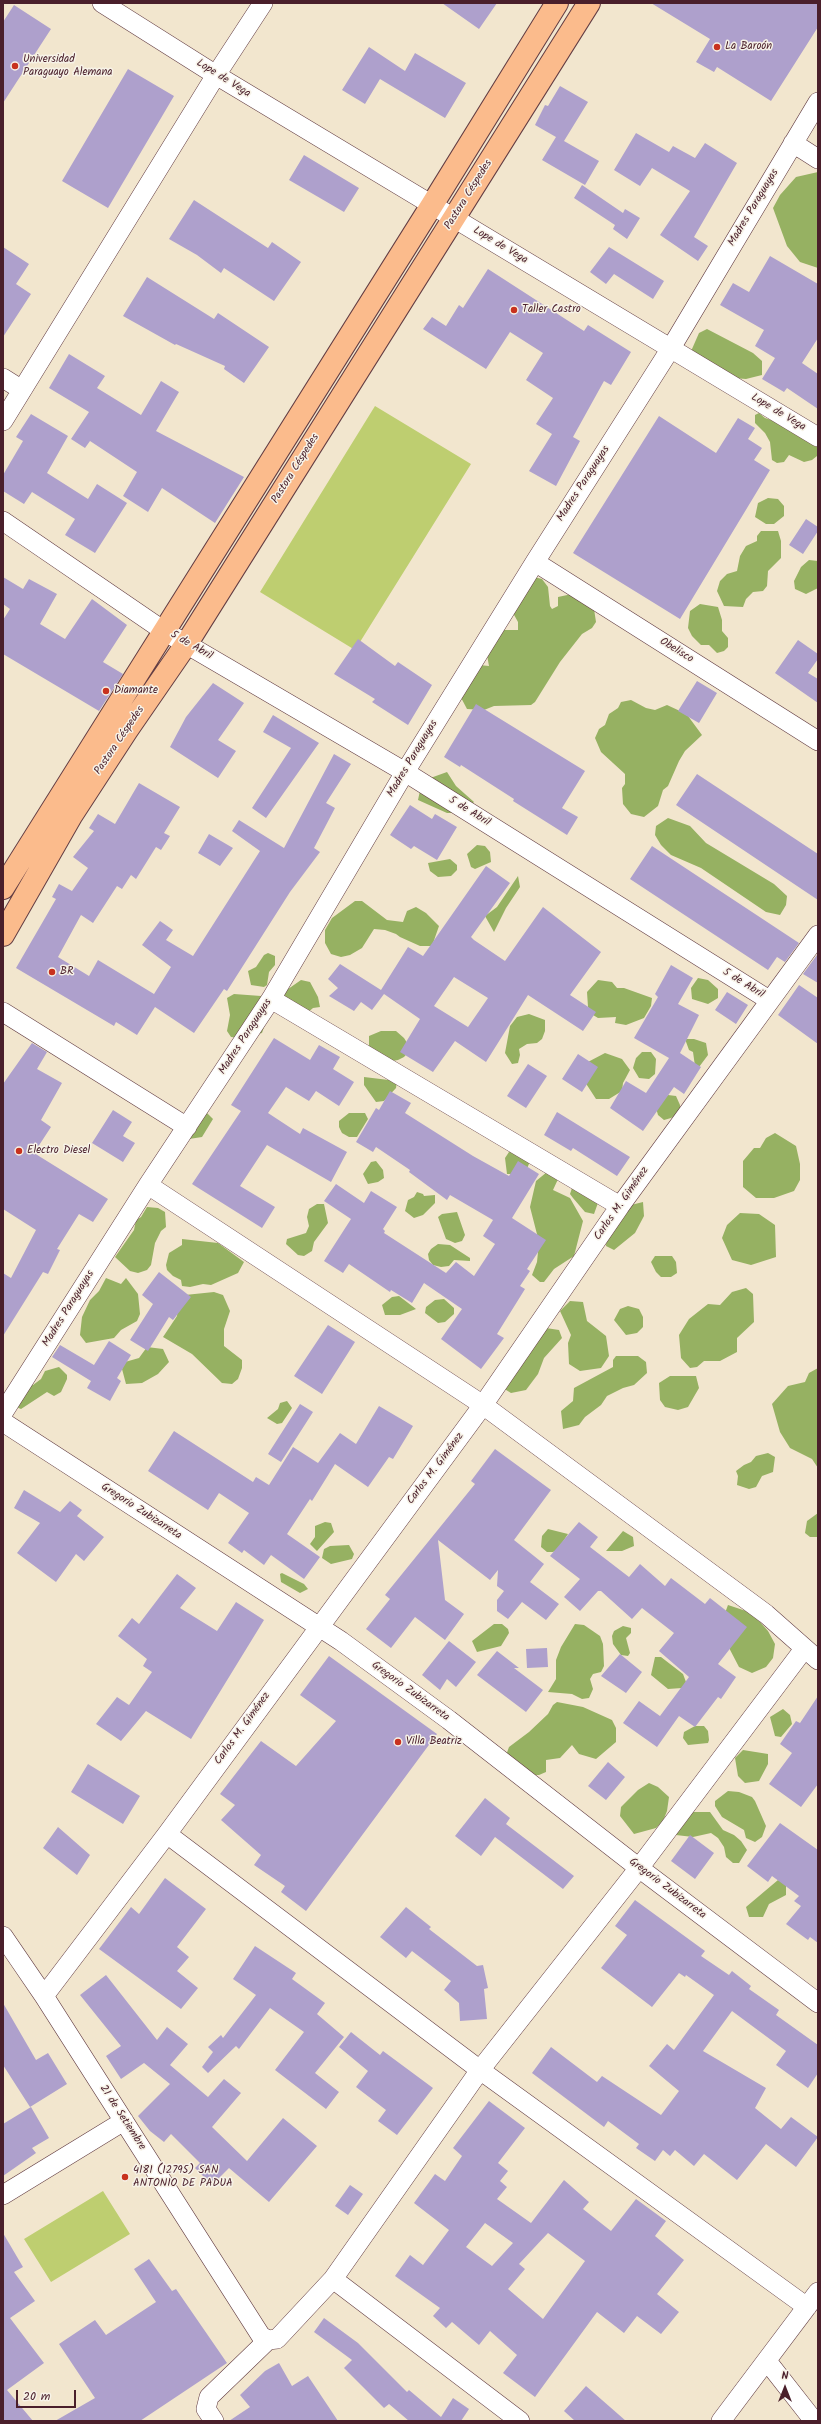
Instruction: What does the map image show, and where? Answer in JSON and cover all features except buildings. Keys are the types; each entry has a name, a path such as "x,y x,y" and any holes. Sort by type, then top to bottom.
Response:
{"main road":[{"name":"Pastora Céspedes","path":"3,888 432,205 557,3"},
{"name":"Pastora Céspedes","path":"3,935 71,816 127,730 187,643 589,3"}],"street":[{"name":"Lope de Vega","path":"102,3 216,75 818,437"},
{"path":"3,420 216,75 263,3"},
{"name":"Madres Paraguayas","path":"3,1413 148,1185 272,999 405,772 535,562 671,348 818,102"},
{"path":"793,143 818,159"},
{"path":"3,378 22,390"},
{"name":"5 de Abril","path":"3,521 164,631 187,643 405,772 769,1000"},
{"name":"Obelisco","path":"535,562 818,741"},
{"name":"Carlos M. Giménez","path":"44,1996 167,1834 483,1405 620,1206 769,1000 818,935"},
{"path":"272,999 620,1206"},
{"path":"3,1012 187,1127"},
{"path":"148,1185 483,1405 766,1614 811,1654 639,1868 480,2070 333,2279 277,2339 268,2340 209,2397 206,2409 214,2421"},
{"name":"Gregorio Zubizarreta","path":"3,1422 318,1627 449,1720 639,1868 818,2003"},
{"path":"167,1834 480,2070 813,2299 721,2421"},
{"name":"21 de Setiembre","path":"3,1936 44,1996 261,2336 268,2340"},
{"path":"3,2195 124,2121"},
{"path":"333,2279 520,2421"},
{"path":"767,2361 814,2421"}],"green space":[{"path":"818,172 818,268 800,262 787,246 773,208 780,195 796,177"},
{"path":"707,329 753,353 762,361 762,375 746,379 733,378 692,358 692,349 699,333"},
{"path":"375,406 471,464 355,650 260,592"},
{"path":"759,413 765,418 818,435 817,456 812,460 804,462 789,455 784,462 777,463 772,460 770,442 765,433 755,423 755,415"},
{"path":"768,498 778,499 784,506 784,516 774,524 766,524 755,517 758,503"},
{"path":"761,531 778,531 781,541 781,558 768,571 767,586 763,591 753,592 746,599 743,607 724,606 717,591 720,581 727,574 737,571 740,556 746,546 757,541 757,536"},
{"path":"809,560 818,561 818,588 806,594 795,589 794,581 801,567"},
{"path":"534,577 542,579 548,587 550,606 552,609 558,606 558,597 572,594 594,609 596,622 592,628 582,634 560,662 535,702 531,705 494,706 484,710 467,709 458,692 479,665 489,666 487,655 504,630 518,630 518,622 513,613"},
{"path":"700,604 718,607 722,620 722,631 728,638 728,647 724,651 717,653 709,645 701,645 692,636 688,628 690,611"},
{"path":"631,700 646,708 655,710 667,705 680,711 688,716 702,735 685,751 668,786 663,790 658,806 644,817 631,814 623,804 622,788 625,784 625,774 601,752 595,738 599,729 605,725 609,714 618,708 621,702"},
{"path":"447,772 456,786 474,802 463,813 447,813 418,800 422,781"},
{"path":"668,818 690,826 706,843 774,884 787,896 786,905 780,915 766,912 701,868 671,855 661,845 655,835 656,826"},
{"path":"477,845 485,846 490,852 491,862 475,869 471,867 467,854"},
{"path":"450,859 457,865 457,870 451,876 438,877 430,871 428,863"},
{"path":"518,876 520,887 506,908 494,932 485,916 497,907"},
{"path":"355,901 362,901 387,920 403,922 407,911 416,907 426,913 439,926 432,946 420,946 396,934 385,930 374,929 362,948 350,955 341,957 331,954 325,943 325,930 332,918"},
{"path":"268,953 275,956 275,965 269,972 267,985 264,987 251,985 248,971 256,967 264,955"},
{"path":"698,978 708,980 718,989 718,998 708,1004 692,999 691,988"},
{"path":"301,980 310,982 318,997 320,1007 313,1008 306,1014 281,994"},
{"path":"598,980 612,982 617,988 624,988 652,998 651,1006 644,1018 626,1025 615,1023 616,1017 598,1018 593,1015 588,1007 587,992"},
{"path":"234,994 261,996 266,1002 266,1021 262,1033 241,1038 231,1037 227,1031 230,1015 227,998"},
{"path":"529,1014 545,1020 545,1031 542,1039 537,1043 527,1044 519,1049 520,1055 518,1063 512,1064 505,1053 510,1026 517,1017"},
{"path":"381,1031 396,1031 404,1038 411,1049 404,1057 387,1062 369,1047 369,1036"},
{"path":"685,1039 694,1039 706,1043 708,1055 699,1067 695,1066 693,1052 689,1050"},
{"path":"642,1052 651,1052 656,1059 655,1074 649,1079 639,1078 633,1068 636,1058"},
{"path":"605,1053 622,1059 630,1070 623,1083 622,1091 609,1099 596,1099 585,1082 586,1063"},
{"path":"364,1077 397,1081 396,1088 384,1101 376,1102 364,1085"},
{"path":"668,1095 676,1096 680,1105 680,1112 671,1118 664,1120 658,1115 656,1108"},
{"path":"187,1111 205,1111 213,1119 202,1137 189,1139 183,1114"},
{"path":"349,1113 365,1113 368,1119 357,1137 349,1137 342,1133 339,1127 339,1121"},
{"path":"775,1133 796,1146 800,1164 800,1180 794,1191 774,1198 756,1198 743,1187 743,1161 754,1148 760,1148 766,1138"},
{"path":"522,1149 531,1159 526,1171 522,1174 507,1174 505,1158 509,1152"},
{"path":"376,1161 383,1170 384,1178 378,1182 368,1184 363,1174 371,1162"},
{"path":"547,1172 559,1177 553,1190 570,1198 583,1221 574,1256 554,1269 544,1282 540,1282 532,1275 537,1262 539,1242 530,1207 536,1181"},
{"path":"573,1185 599,1200 594,1214 585,1212 570,1194"},
{"path":"417,1192 423,1194 424,1196 435,1195 435,1203 423,1215 414,1218 405,1211 408,1200 414,1197"},
{"path":"643,1202 644,1216 635,1233 614,1250 606,1246 607,1234 627,1206"},
{"path":"317,1204 324,1204 328,1223 314,1242 312,1251 304,1256 298,1255 286,1244 287,1239 306,1233 309,1226 307,1217 309,1209"},
{"path":"147,1207 158,1208 165,1212 166,1227 161,1231 155,1243 151,1265 147,1270 138,1273 130,1271 115,1257 134,1230 136,1220 141,1217"},
{"path":"457,1212 465,1235 462,1241 455,1243 446,1239 438,1217 442,1214"},
{"path":"740,1213 759,1214 775,1225 776,1257 751,1265 732,1260 722,1238 727,1225"},
{"path":"182,1239 218,1243 244,1262 238,1273 211,1285 203,1284 190,1287 182,1286 181,1280 173,1276 167,1270 166,1265 169,1253 182,1245"},
{"path":"438,1244 450,1245 470,1258 470,1261 454,1260 449,1266 441,1267 433,1265 429,1260 428,1254 431,1249"},
{"path":"655,1256 672,1256 676,1262 677,1273 671,1277 661,1277 656,1272 651,1262"},
{"path":"106,1278 121,1284 126,1278 138,1294 140,1314 137,1321 121,1330 114,1338 86,1343 80,1335 82,1317 90,1300 99,1291"},
{"path":"746,1288 753,1294 754,1322 737,1338 737,1352 720,1361 704,1361 697,1367 690,1368 681,1358 679,1335 689,1319 708,1304 720,1305 732,1292"},
{"path":"214,1292 223,1295 230,1311 224,1329 224,1346 242,1360 242,1368 238,1379 232,1384 222,1383 192,1354 163,1337 177,1316 178,1307 185,1295"},
{"path":"399,1296 416,1309 400,1315 385,1315 382,1305 392,1297"},
{"path":"444,1299 454,1308 454,1314 445,1322 438,1323 425,1313 426,1307 435,1300"},
{"path":"570,1301 583,1302 587,1321 606,1336 609,1356 601,1368 580,1371 569,1364 568,1343 571,1335 560,1311"},
{"path":"628,1306 639,1309 643,1317 643,1327 637,1333 626,1335 614,1320 620,1309"},
{"path":"546,1328 559,1330 562,1338 544,1358 538,1374 526,1390 511,1393 498,1385"},
{"path":"147,1347 163,1349 169,1362 158,1374 142,1383 126,1384 122,1369 125,1362 139,1358"},
{"path":"616,1356 638,1356 646,1362 647,1373 634,1385 623,1388 607,1396 601,1405 585,1417 579,1425 563,1429 561,1411 573,1401 574,1388 613,1367 613,1360"},
{"path":"59,1367 67,1375 67,1379 61,1392 54,1396 47,1392 21,1409 7,1403 19,1385 33,1385 41,1379 45,1371"},
{"path":"818,1368 818,1468 812,1459 790,1448 780,1432 772,1404 788,1386 805,1382 809,1373"},
{"path":"670,1376 696,1376 699,1388 688,1407 678,1410 665,1407 660,1400 659,1383"},
{"path":"287,1401 292,1408 282,1423 277,1424 267,1418 278,1409 280,1403"},
{"path":"768,1453 775,1457 773,1472 762,1476 756,1487 749,1489 737,1485 738,1476 736,1471 751,1462 756,1456"},
{"path":"818,1513 818,1537 810,1537 805,1533 807,1521"},
{"path":"325,1522 331,1523 334,1532 317,1551 310,1544 315,1537 315,1526"},
{"path":"548,1529 568,1534 558,1549 553,1552 547,1552 541,1547 542,1536"},
{"path":"623,1531 633,1537 634,1546 622,1551 606,1551"},
{"path":"349,1545 354,1554 352,1559 331,1564 322,1558 324,1549 330,1546"},
{"path":"282,1573 304,1584 308,1589 300,1593 281,1582 280,1574"},
{"path":"728,1605 752,1613 768,1631 775,1644 773,1658 766,1667 752,1673 739,1667 727,1644 725,1613"},
{"path":"494,1624 502,1624 508,1629 509,1633 501,1646 477,1652 472,1641"},
{"path":"575,1624 584,1625 600,1636 603,1644 604,1666 601,1672 593,1674 590,1679 593,1689 589,1698 582,1699 572,1694 548,1692 556,1679 556,1660 561,1647"},
{"path":"623,1626 631,1628 631,1633 626,1638 630,1653 628,1656 621,1655 613,1644 612,1636 614,1631"},
{"path":"655,1657 661,1657 683,1674 686,1682 682,1688 668,1689 651,1675"},
{"path":"557,1702 583,1707 612,1720 616,1728 616,1742 596,1759 579,1754 572,1745 560,1758 546,1760 546,1772 539,1775 521,1775 505,1758 509,1747 529,1732 548,1714 553,1705"},
{"path":"783,1709 790,1715 792,1724 781,1737 775,1736 770,1717"},
{"path":"695,1726 704,1726 708,1731 708,1743 688,1745 683,1738 684,1732"},
{"path":"743,1750 768,1754 768,1764 759,1781 745,1783 738,1776 735,1758"},
{"path":"649,1783 658,1787 669,1797 667,1811 663,1821 656,1828 634,1834 620,1816 621,1807 638,1790"},
{"path":"728,1791 739,1792 752,1797 755,1801 766,1826 762,1837 755,1842 746,1838 744,1830 722,1817 715,1806 715,1801"},
{"path":"690,1812 710,1812 723,1830 734,1835 741,1841 747,1850 739,1863 733,1863 726,1857 724,1847 718,1838 711,1833 693,1837 676,1835 675,1830"},
{"path":"778,1880 786,1884 786,1895 769,1904 763,1917 749,1917 746,1907"},
{"path":"103,2191 130,2234 51,2282 24,2239"}],"place":[{"name":"La Baroón","path":"717,47"},
{"name":"Universidad Paraguayo Alemana","path":"15,66"},
{"name":"Taller Castro","path":"514,310"},
{"name":"Diamante","path":"106,691"},
{"name":"BR","path":"52,972"},
{"name":"Electro Diesel","path":"19,1151"},
{"name":"Villa Beatriz","path":"398,1742"},
{"name":"4181 (12795) SAN ANTONIO DE PADUA","path":"125,2177"}]}
